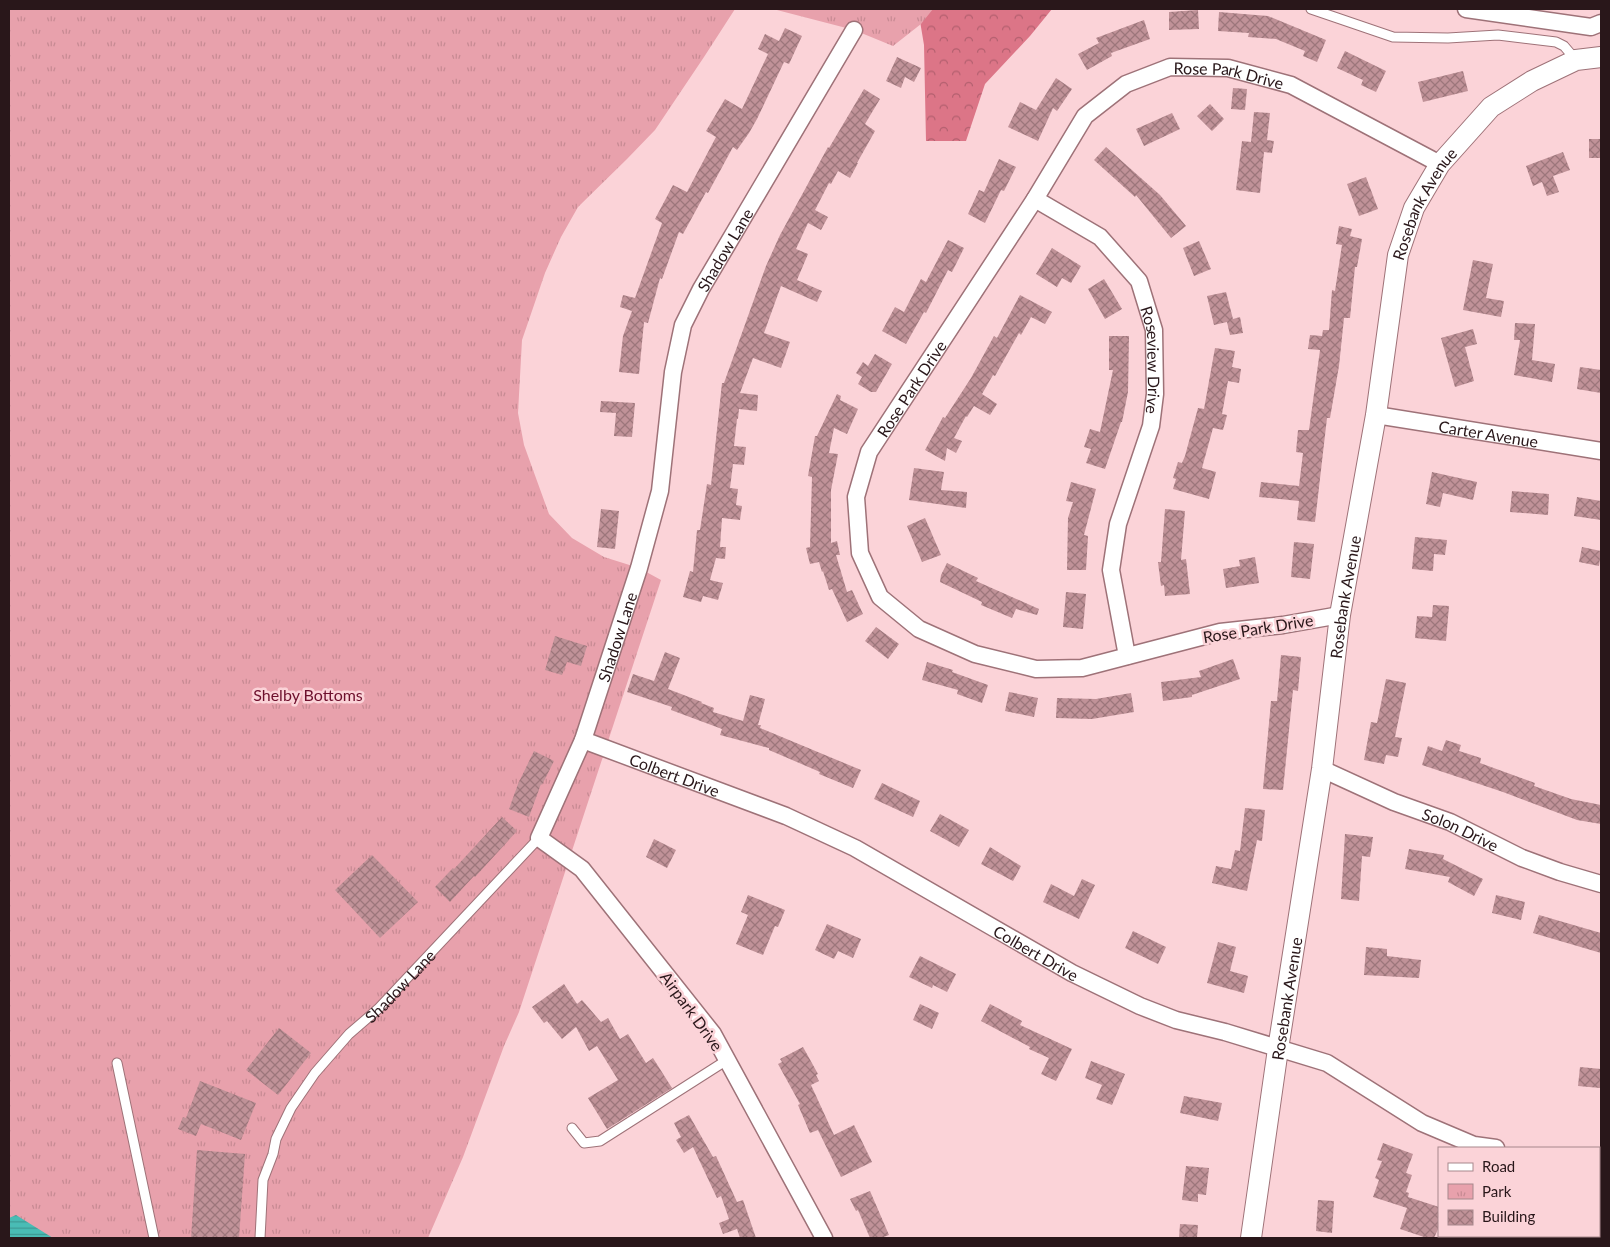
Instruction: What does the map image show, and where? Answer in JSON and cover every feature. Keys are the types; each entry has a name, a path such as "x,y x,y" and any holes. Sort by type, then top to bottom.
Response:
{"street":[{"path":"1466,9 1591,27 1601,23"},
{"name":"Shadow Lane","path":"539,838 584,740 639,568 660,491 673,372 683,325 700,289 854,30"},
{"name":"Rosebank Avenue","path":"1251,1238 1278,1049 1322,769 1340,615 1376,415 1398,255 1414,208 1440,164 1491,107 1532,81 1576,60 1601,57"},
{"name":"Rose Park Drive","path":"1340,615 1283,625 1220,632 1082,668 1036,669 975,654 919,629 880,597 860,554 856,497 869,452 1035,200 1085,116 1126,84 1170,67 1228,68 1291,85 1440,164"},
{"name":"Roseview Drive","path":"1035,200 1100,236 1139,281 1154,330 1156,394 1151,426 1118,524 1112,570 1128,656"},
{"name":"Carter Avenue","path":"1376,415 1601,451"},
{"name":"Colbert Drive","path":"584,740 786,816 854,848 1072,972 1140,1006 1176,1020 1225,1032 1328,1064 1422,1123 1474,1145 1489,1147"},
{"name":"Solon Drive","path":"1322,769 1394,802 1450,822 1522,858 1601,884"},
{"name":"Airpark Drive","path":"539,838 582,869 713,1034 824,1238"}],"lane":[{"path":"1311,9 1393,37 1448,38 1498,35 1556,42 1564,46 1576,60"},
{"name":"Shadow Lane","path":"260,1238 263,1180 276,1140 291,1108 315,1073 349,1034 378,1008 539,838"},
{"path":"572,1128 584,1143 600,1141 727,1060"},
{"path":"117,1063 154,1238"}],"green space":[{"name":"Shelby Bottoms","path":"9,9 735,9 655,130 578,207 561,237 545,273 522,340 518,413 524,445 549,514 572,538 604,557 639,568 661,580 519,1012 504,1046 463,1157 428,1238 9,1238"},
{"path":"773,9 933,9 921,24 893,46 854,30"},
{"path":"918,9 1052,9 1030,36 985,84 966,141 926,141 924,45"}],"water":[{"path":"16,1215 53,1238 9,1238 9,1218"}],"building":[{"path":"1198,10 1199,29 1169,30 1169,12"},
{"path":"1219,12 1268,16 1326,40 1317,62 1303,56 1305,51 1276,39 1248,37 1249,33 1218,31"},
{"path":"1144,20 1150,39 1111,53 1112,56 1087,70 1078,54 1099,43 1096,38"},
{"path":"785,28 802,36 789,64 784,62 749,133 737,150 733,147 683,234 679,232 662,279 660,278 648,323 644,322 639,374 619,372 623,336 632,311 620,307 623,295 635,298 662,223 655,219 673,185 687,192 716,137 706,131 725,99 742,109 768,54 758,49 765,34 779,41"},
{"path":"1345,51 1386,71 1376,92 1361,85 1363,80 1337,68"},
{"path":"897,57 921,68 914,82 905,77 901,88 886,81"},
{"path":"1463,71 1468,91 1423,102 1418,82"},
{"path":"1056,78 1072,89 1057,111 1053,108 1038,141 1008,127 1020,102 1036,110"},
{"path":"1233,88 1247,89 1245,110 1231,109"},
{"path":"864,89 880,99 865,124 875,131 850,178 838,171 831,184 829,183 815,210 828,217 821,230 808,223 796,249 808,254 797,280 822,291 817,302 781,286 764,333 790,342 781,368 753,358 740,393 758,395 757,411 739,409 734,446 746,447 744,465 733,464 730,488 738,489 736,505 742,506 740,520 722,518 720,547 726,547 725,559 716,558 710,580 723,583 718,600 703,596 701,602 683,597 690,571 693,572 697,530 700,530 707,484 711,485 722,383 724,383 766,266 780,235 828,147"},
{"path":"1210,104 1224,119 1212,131 1197,116"},
{"path":"1254,112 1270,113 1267,140 1274,141 1272,153 1264,152 1260,193 1236,190 1242,141 1251,142"},
{"path":"1172,113 1180,129 1144,146 1136,129"},
{"path":"1589,139 1601,139 1601,158 1589,158"},
{"path":"1106,147 1160,195 1186,226 1171,238 1136,195 1135,197 1094,160"},
{"path":"1563,152 1570,170 1553,176 1559,192 1547,196 1542,182 1533,186 1526,166"},
{"path":"999,159 1016,167 1004,191 1001,190 985,223 968,214 979,190 984,192"},
{"path":"1366,177 1378,209 1359,216 1347,184"},
{"path":"1339,226 1352,229 1350,236 1362,239 1357,267 1355,267 1350,318 1344,318 1339,366 1330,418 1327,418 1315,522 1297,520 1299,501 1259,497 1261,482 1299,486 1303,453 1296,452 1298,430 1309,430 1320,350 1308,349 1310,335 1322,336 1323,330 1329,330 1332,290 1335,291 1342,245 1336,244"},
{"path":"948,240 964,248 952,272 948,270 926,313 924,312 906,344 882,331 895,307 904,312 921,279 926,282"},
{"path":"1199,241 1211,269 1194,276 1183,248"},
{"path":"1052,248 1081,266 1071,283 1062,278 1057,287 1036,274"},
{"path":"1473,260 1493,264 1486,298 1504,301 1501,317 1463,310"},
{"path":"1104,279 1122,309 1105,319 1088,289"},
{"path":"1226,292 1233,319 1240,317 1243,333 1230,335 1227,322 1214,325 1207,296"},
{"path":"1020,295 1052,312 1045,324 1031,317 1021,335 1019,333 995,376 993,375 982,394 997,404 990,415 974,406 954,438 962,441 956,453 947,448 945,461 925,450 943,417 945,418 971,378 994,336 997,338"},
{"path":"1515,323 1535,324 1532,360 1555,364 1552,382 1514,375 1520,340 1514,340"},
{"path":"1473,329 1477,344 1465,347 1474,381 1455,387 1441,338"},
{"path":"1109,336 1129,336 1128,392 1122,422 1105,469 1086,463 1091,449 1084,447 1090,429 1100,432 1113,370 1109,370"},
{"path":"1215,348 1235,351 1232,367 1241,369 1239,383 1228,381 1222,414 1227,415 1223,430 1213,428 1202,468 1216,472 1209,499 1173,489 1176,479 1173,478 1178,462 1182,463 1185,456 1198,408 1204,409"},
{"path":"875,354 892,364 876,392 871,392 858,384 862,377 856,373 863,362 868,366"},
{"path":"1580,367 1601,370 1601,393 1577,389"},
{"path":"837,394 841,396 840,400 858,409 847,434 834,428 829,453 838,454 831,490 831,543 837,541 840,555 836,555 847,592 852,590 863,614 847,622 832,589 829,590 819,562 810,564 806,548 810,547 812,477 808,476 815,436 817,436"},
{"path":"601,401 635,403 632,437 614,436 616,413 600,412"},
{"path":"914,468 944,472 941,490 967,492 966,508 909,500"},
{"path":"1432,472 1477,482 1473,500 1443,493 1440,507 1426,504"},
{"path":"1071,482 1096,489 1084,535 1088,536 1086,570 1067,570 1068,518 1073,502 1066,501"},
{"path":"1512,491 1549,494 1548,515 1510,512"},
{"path":"1577,497 1601,501 1601,520 1574,516"},
{"path":"601,509 619,511 615,549 597,547"},
{"path":"1165,509 1185,511 1181,560 1186,559 1190,594 1165,596 1164,585 1161,586 1158,562 1161,562"},
{"path":"925,518 941,555 922,562 907,526"},
{"path":"1415,537 1447,540 1445,555 1434,554 1433,571 1412,569"},
{"path":"1294,542 1314,544 1310,579 1291,577"},
{"path":"1582,547 1601,551 1599,566 1579,562"},
{"path":"1255,557 1259,583 1226,588 1223,569 1240,566 1239,560"},
{"path":"947,563 978,578 976,581 1039,609 1037,615 1016,609 1012,618 981,605 982,602 940,582"},
{"path":"1066,592 1086,594 1083,629 1063,627"},
{"path":"1433,605 1449,606 1446,641 1415,638 1417,616 1432,617"},
{"path":"876,627 899,644 888,659 865,641"},
{"path":"555,636 587,646 581,666 567,662 562,675 545,670"},
{"path":"665,652 680,658 668,689 714,708 713,712 743,721 750,695 765,699 758,725 761,725 760,728 861,770 853,788 819,774 820,772 769,750 769,748 720,735 722,729 671,710 672,707 627,692 633,674 654,681"},
{"path":"1281,655 1301,657 1298,691 1293,690 1283,790 1263,789 1271,701 1277,701"},
{"path":"1233,659 1240,679 1192,695 1192,697 1163,701 1161,682 1201,677 1199,671"},
{"path":"927,662 953,670 952,672 988,685 982,703 957,694 958,690 922,680"},
{"path":"1386,679 1406,683 1395,737 1402,738 1398,757 1386,755 1384,764 1364,760 1371,722 1377,723"},
{"path":"1009,692 1038,698 1034,717 1005,711"},
{"path":"1131,693 1134,712 1092,719 1056,718 1057,698 1096,699"},
{"path":"1446,740 1461,745 1459,751 1481,758 1480,763 1535,783 1534,786 1571,799 1601,805 1601,824 1577,820 1503,792 1422,765 1428,746 1442,751"},
{"path":"534,751 554,761 541,784 529,817 509,809 518,784"},
{"path":"882,783 920,801 913,817 874,799"},
{"path":"1245,808 1265,810 1262,841 1257,840 1247,891 1212,883 1216,866 1231,869 1235,850 1240,851"},
{"path":"940,814 969,830 959,847 930,831"},
{"path":"502,817 517,831 450,902 435,887"},
{"path":"1345,834 1373,837 1370,857 1362,856 1359,901 1341,899"},
{"path":"654,839 676,850 667,868 646,857"},
{"path":"990,847 1021,866 1013,881 981,864"},
{"path":"1409,849 1444,855 1443,859 1483,879 1474,896 1448,882 1450,877 1405,869"},
{"path":"372,855 418,902 380,938 335,890"},
{"path":"1082,879 1095,885 1079,919 1043,902 1051,884 1074,896"},
{"path":"748,895 785,910 778,927 775,926 763,955 736,944 748,915 741,912"},
{"path":"1496,895 1525,902 1521,920 1492,913"},
{"path":"1539,915 1601,933 1601,953 1533,933"},
{"path":"827,924 861,939 853,958 838,951 834,959 815,950"},
{"path":"1133,931 1166,947 1158,964 1125,948"},
{"path":"1218,942 1236,947 1230,971 1248,976 1244,993 1207,983"},
{"path":"1366,947 1387,949 1387,956 1421,960 1419,978 1364,975"},
{"path":"920,956 956,974 947,992 933,985 932,988 909,977"},
{"path":"564,984 577,1004 582,1000 601,1022 608,1018 620,1039 628,1034 646,1063 653,1058 672,1088 607,1129 588,1098 618,1080 597,1046 589,1051 576,1027 562,1039 547,1021 544,1023 532,1007"},
{"path":"920,1004 939,1013 932,1029 913,1020"},
{"path":"990,1004 1022,1021 1020,1025 1072,1049 1056,1081 1041,1074 1049,1058 1029,1049 1030,1047 981,1021"},
{"path":"279,1028 311,1053 278,1095 246,1070"},
{"path":"803,1047 818,1074 816,1075 819,1081 811,1085 834,1135 854,1125 872,1162 841,1177 818,1130 810,1133 798,1105 800,1104 778,1064 782,1062 780,1059"},
{"path":"1091,1061 1125,1074 1112,1105 1096,1099 1102,1085 1085,1078"},
{"path":"1580,1067 1601,1069 1600,1088 1578,1086"},
{"path":"200,1081 256,1103 241,1140 201,1124 196,1136 178,1129 183,1117 186,1118"},
{"path":"1184,1096 1222,1103 1218,1121 1180,1113"},
{"path":"689,1115 713,1157 716,1156 737,1202 743,1200 756,1238 740,1238 737,1229 723,1234 719,1223 729,1219 721,1196 717,1198 693,1147 684,1153 676,1140 681,1137 674,1123"},
{"path":"1383,1143 1413,1154 1406,1173 1412,1175 1406,1192 1409,1193 1408,1197 1438,1207 1438,1229 1434,1238 1427,1238 1400,1229 1407,1208 1373,1197 1379,1180 1375,1178 1382,1161 1377,1160"},
{"path":"197,1150 245,1154 239,1238 191,1238"},
{"path":"1186,1166 1209,1168 1206,1195 1198,1194 1198,1202 1182,1200"},
{"path":"870,1191 889,1235 881,1238 870,1238 858,1210 856,1211 850,1199"},
{"path":"1318,1200 1334,1201 1332,1233 1316,1231"},
{"path":"1180,1224 1198,1225 1197,1238 1179,1238"}]}
